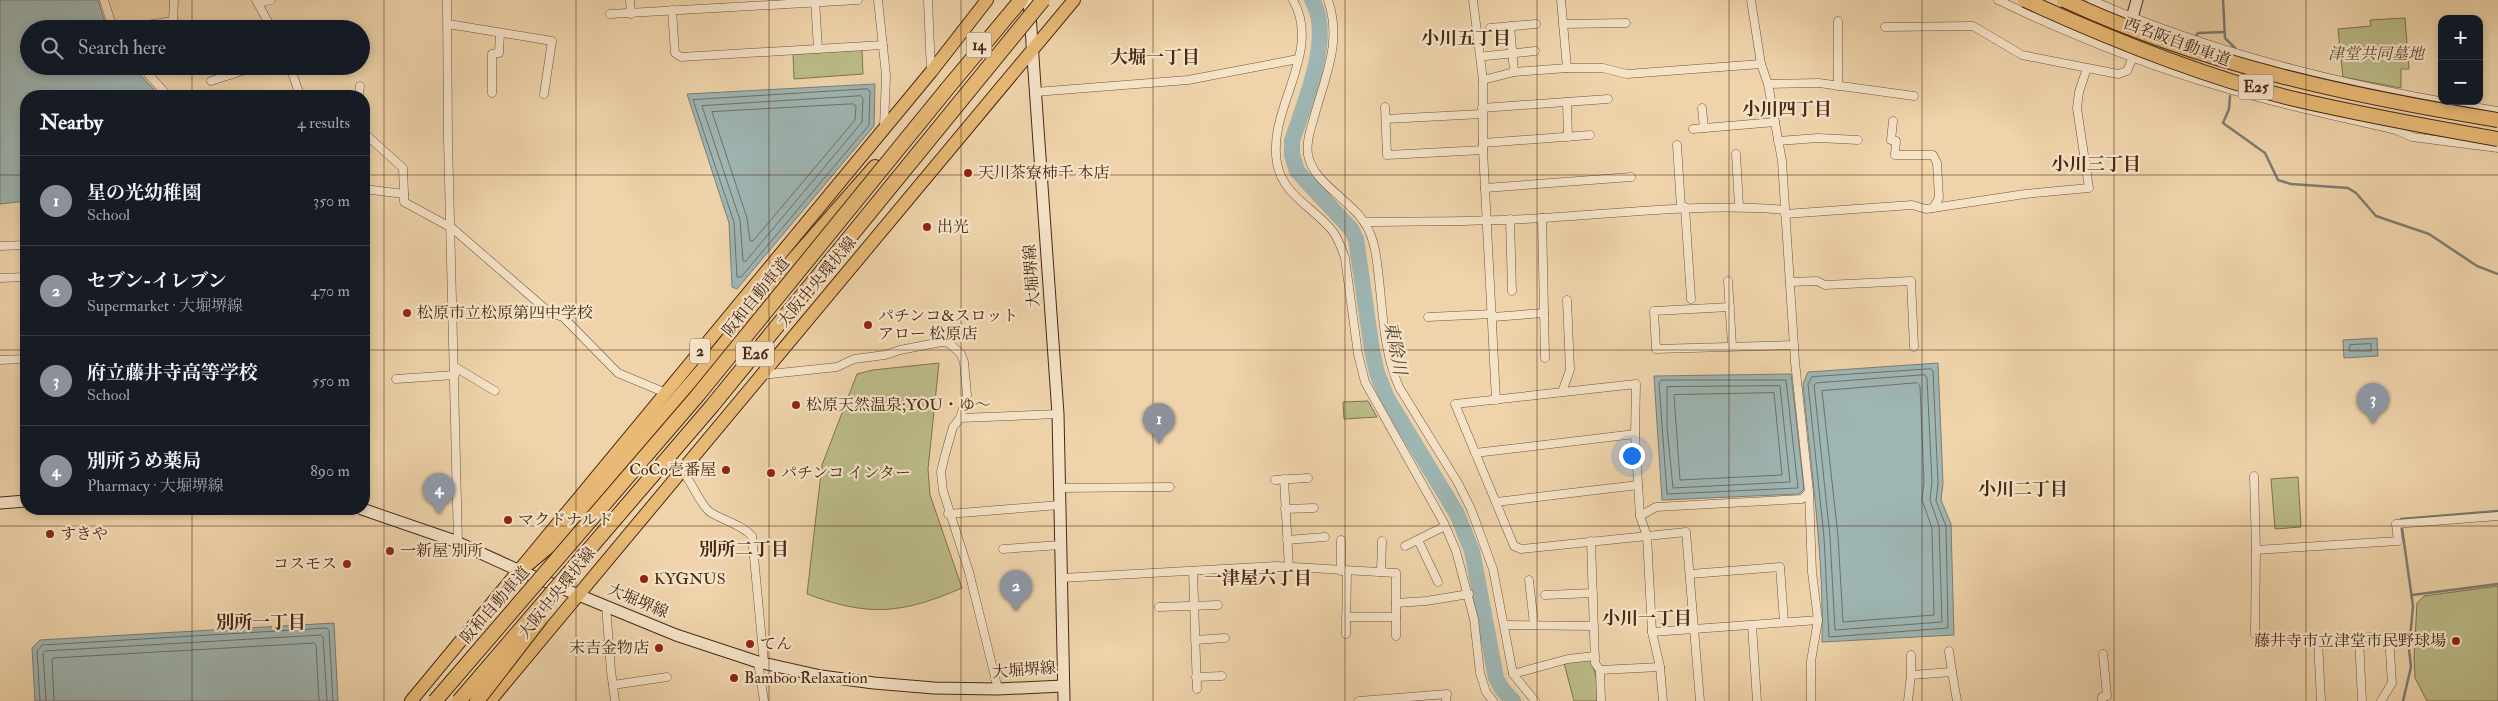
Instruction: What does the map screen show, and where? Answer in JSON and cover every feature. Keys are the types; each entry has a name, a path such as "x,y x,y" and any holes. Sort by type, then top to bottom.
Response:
{"highway":[{"name":"14","path":"948,89 1011,0"},
{"name":"阪和自動車道","path":"434,701 698,395 1021,0"},
{"name":"E26","path":"459,701 772,333 1043,0"},
{"name":"西名阪自動車道","path":"2024,0 2070,21 2177,63 2289,97 2398,121 2498,139"},
{"name":"西名阪自動車道","path":"2064,0 2183,47 2289,79 2402,105 2498,120"},
{"path":"522,569 556,540 713,358 790,264 899,141 933,107"},
{"path":"477,701 511,660 579,562"}],"main road":[{"name":"2","path":"411,701 931,72 987,0"},
{"name":"大堀堺線","path":"370,512 458,543 676,635 761,663 820,676 934,688 998,689 1064,686 1058,414 1029,0"},
{"name":"大阪中央環状線","path":"490,701 578,593 1074,0"},
{"path":"2135,19 2137,0"},
{"path":"0,503 20,501"},
{"path":"1064,686 1064,701"}],"street":[{"path":"104,0 110,20"},
{"path":"173,20 174,0"},
{"path":"267,20 257,2 271,0"},
{"path":"447,0 448,140 452,228 458,543"},
{"path":"630,0 631,14"},
{"path":"610,14 858,0"},
{"path":"878,0 886,75 884,127"},
{"path":"928,0 931,72"},
{"path":"1293,0 1301,18 1302,31 1298,59 1277,134 1278,165 1288,189 1334,232 1341,246 1345,258 1358,354 1364,382 1445,526 1456,551 1468,594 1480,673 1486,692 1492,701"},
{"path":"1328,0 1335,30 1332,50 1307,140 1308,155 1312,168 1318,176 1365,222 1376,251 1387,349 1392,369 1399,386 1458,483 1471,509 1493,569 1513,674 1535,701"},
{"path":"1473,0 1483,80 1483,146 1496,400"},
{"path":"1561,0 1567,68"},
{"path":"1751,0 1761,64 1768,84 1778,141 1794,345 1809,492 1812,572 1818,620 1811,661 1811,701"},
{"path":"1998,0 2041,20 2125,54 2217,86 2396,130 2412,137 2498,148"},
{"path":"2091,0 2135,19 2206,44 2301,71 2406,96 2498,111"},
{"path":"815,2 818,49"},
{"path":"672,10 674,53 681,57 883,45"},
{"path":"2125,54 2135,19"},
{"path":"1838,21 1838,86"},
{"path":"1563,24 1626,23"},
{"path":"448,24 552,41 544,94"},
{"path":"1490,28 1536,24"},
{"path":"1510,26 1514,72"},
{"path":"1884,27 1973,26 2022,55 2118,74 2127,72 2133,57"},
{"path":"492,93 492,54 500,54 500,33"},
{"path":"1486,56 1535,51"},
{"path":"1035,92 1188,80 1298,59"},
{"path":"1483,80 1514,72 1567,68 1602,68 1626,74 1761,64"},
{"path":"1365,222 1542,218 1683,207 1739,206 1785,212 1912,205 1926,209 2025,194 2089,188 2077,108 2079,92 2087,68"},
{"path":"149,75 163,90"},
{"path":"211,81 230,75"},
{"path":"293,75 298,90"},
{"path":"1768,84 1818,83 1914,96"},
{"path":"360,86 360,90"},
{"path":"1386,119 1608,99"},
{"path":"1567,102 1568,137"},
{"path":"1385,107 1388,155 1590,135"},
{"path":"1702,108 1704,128"},
{"path":"1893,121 1891,140 1896,140 1895,155 1932,155 1935,158 1939,198 1933,208"},
{"path":"1693,129 1775,122"},
{"path":"370,138 403,168 404,202 452,228 550,313 563,317 618,373 666,393"},
{"path":"1778,141 1818,138 1858,140"},
{"path":"1677,145 1691,299"},
{"path":"1736,154 1739,206"},
{"path":"1485,188 1631,176"},
{"path":"370,190 404,194"},
{"path":"1542,218 1545,358"},
{"path":"1510,219 1512,291"},
{"path":"0,246 20,245"},
{"path":"0,278 20,277"},
{"path":"1790,282 1817,281 1825,285 1911,281 1914,347"},
{"path":"1728,282 1732,346"},
{"path":"1562,392 1570,370 1567,300"},
{"path":"1730,307 1654,311 1656,349 1732,346 1748,348 1794,345"},
{"path":"1428,316 1544,313"},
{"path":"760,375 837,367 854,359 885,355 941,342 949,343 961,354 964,362 968,395 960,418 953,427 941,472 942,492 969,572 998,689"},
{"path":"0,360 20,359"},
{"path":"396,379 455,371 495,391"},
{"path":"1663,701 1660,667 1652,632 1647,536 1640,516 1635,434 1636,384 1455,404 1514,546 1521,549 1591,541 1647,536 1686,532 1700,701"},
{"path":"960,418 1058,414"},
{"path":"1475,453 1635,434"},
{"path":"682,469 691,480 704,506 710,512 746,530 752,536 764,701"},
{"path":"2254,476 2256,550 2255,634"},
{"path":"1289,567 1285,509 1279,480 1308,478"},
{"path":"1496,502 1638,485"},
{"path":"1059,488 1170,487"},
{"path":"1640,516 1656,507 1802,499 1809,492"},
{"path":"948,514 1060,505"},
{"path":"1285,509 1314,508"},
{"path":"2256,550 2398,540 2396,524 2498,516"},
{"path":"1405,546 1445,526"},
{"path":"1287,540 1325,537"},
{"path":"1341,540 1346,634"},
{"path":"1418,540 1438,582"},
{"path":"1381,572 1382,541"},
{"path":"1591,541 1595,663 1600,670 1601,701"},
{"path":"1003,550 1061,545"},
{"path":"1062,578 1289,567 1396,573 1396,636"},
{"path":"1690,574 1780,567 1784,622"},
{"path":"1193,571 1197,689"},
{"path":"1529,580 1534,624"},
{"path":"1546,595 1593,593"},
{"path":"1396,603 1426,601 1468,594"},
{"path":"1159,607 1218,605"},
{"path":"606,606 616,701"},
{"path":"1346,617 1396,617"},
{"path":"1652,632 1818,620"},
{"path":"1505,625 1594,626"},
{"path":"1752,625 1757,701"},
{"path":"2322,701 2318,640 2389,636 2392,683 2381,701"},
{"path":"1195,640 1225,638"},
{"path":"2359,638 2362,701"},
{"path":"1949,651 1957,701"},
{"path":"2102,654 2108,696 2102,697 2102,701"},
{"path":"1908,701 1912,675 1910,655"},
{"path":"1513,674 1568,659 1595,656"},
{"path":"1600,670 1660,667"},
{"path":"1912,675 1952,672"},
{"path":"1196,677 1222,676"},
{"path":"613,685 667,677"},
{"path":"1359,701 1447,694 1446,701"}],"green space":[{"name":"津堂共同墓地","path":"2405,18 2409,69 2401,69 2401,88 2343,77 2338,29 2371,26 2370,20"},
{"path":"862,50 863,74 794,79 793,54"},
{"path":"939,363 928,469 930,495 962,588 921,603 885,609 849,606 807,594 822,465 857,374 873,370"},
{"path":"1368,401 1377,417 1344,419 1343,402"},
{"path":"2298,477 2301,527 2275,529 2271,479"},
{"name":"藤井寺市立津堂市民野球場","path":"2498,586 2498,701 2427,701 2415,678 2414,657 2417,603 2424,596"},
{"path":"1591,660 1597,680 1597,701 1574,701 1564,663"}],"water":[{"path":"0,0 98,0 104,20 20,20 20,75 140,75 154,90 20,90 20,202 0,204"},
{"path":"875,84 874,126 737,289 732,287 729,223 687,94"},
{"path":"2377,338 2378,356 2344,358 2343,340"},
{"path":"1938,363 1943,483 1941,500 1951,524 1954,635 1822,642 1819,545 1803,384 1808,372"},
{"path":"1791,374 1804,489 1799,494 1662,500 1654,376"},
{"path":"334,623 338,701 35,701 32,648 40,640"}],"waterway":[{"name":"東除川","path":"1312,0 1318,15 1320,32 1319,51 1315,70 1292,141 1292,155 1297,171 1351,229 1356,239 1377,373 1387,398 1457,514 1472,551 1496,678 1502,689 1513,701"},
{"path":"2223,0 2225,38 2235,48"},
{"path":"2196,36 2198,33 2225,32"},
{"path":"2230,96 2229,109 2223,123 2265,153 2278,180 2291,184 2348,188 2356,193 2376,216 2429,234 2477,266 2498,274"},
{"path":"2401,519 2498,511"},
{"path":"2402,528 2413,606 2409,649 2411,667 2403,701"},
{"path":"2412,595 2498,584"}],"place":[{"name":"天川茶寮柿千 本店","path":"968,173"},
{"name":"出光","path":"927,227"},
{"name":"松原市立松原第四中学校","path":"407,313"},
{"name":"パチンコ&スロット アロー 松原店","path":"868,325"},
{"name":"松原天然温泉;YOU・ゆ〜","path":"796,405"},
{"name":"府立藤井寺高等学校","path":"2373,424"},
{"name":"星の光幼稚園","path":"1159,444"},
{"name":"CoCo壱番屋","path":"726,470"},
{"name":"パチンコ インター","path":"771,473"},
{"name":"別所うめ薬局","path":"439,514"},
{"name":"マクドナルド","path":"508,520"},
{"name":"すきや","path":"50,534"},
{"name":"一新屋 別所","path":"390,551"},
{"name":"コスモス","path":"347,564"},
{"name":"KYGNUS","path":"644,579"},
{"name":"セブン-イレブン","path":"1016,611"},
{"name":"藤井寺市立津堂市民野球場","path":"2456,641"},
{"name":"てん","path":"750,644"},
{"name":"末吉金物店","path":"659,648"},
{"name":"Bamboo Relaxation","path":"734,678"}],"district":[{"name":"小川五丁目","path":"1466,38"},
{"name":"大堀一丁目","path":"1155,57"},
{"name":"小川四丁目","path":"1787,109"},
{"name":"小川三丁目","path":"2096,164"},
{"name":"小川二丁目","path":"2023,489"},
{"name":"別所二丁目","path":"744,549"},
{"name":"一津屋六丁目","path":"1258,578"},
{"name":"小川一丁目","path":"1647,618"},
{"name":"別所一丁目","path":"261,622"}]}
